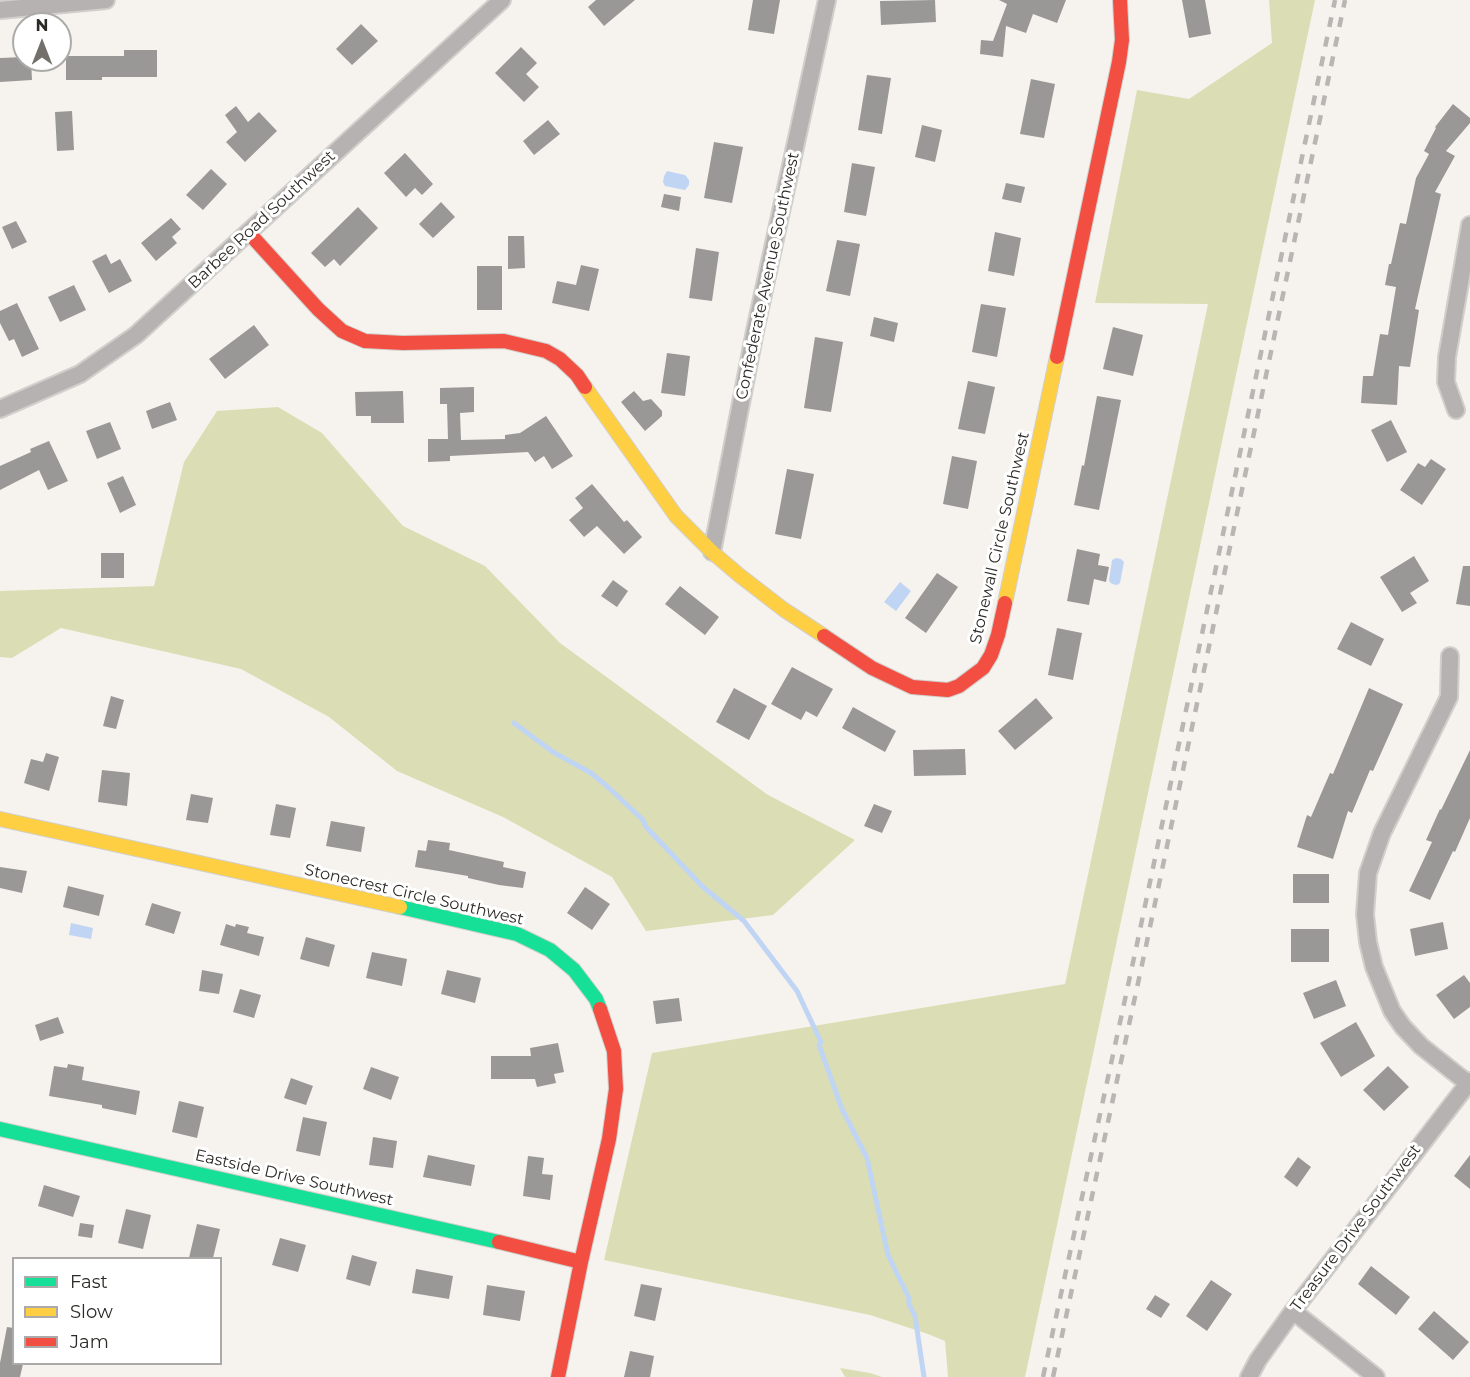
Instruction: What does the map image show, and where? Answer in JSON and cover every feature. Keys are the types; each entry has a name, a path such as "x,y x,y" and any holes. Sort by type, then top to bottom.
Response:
{"street":[{"path":"0,10 106,0"},
{"name":"Barbee Road Southwest","path":"0,409 80,374 136,335 502,0"},
{"name":"Confederate Avenue Southwest","path":"712,552 758,320 827,0"},
{"name":"Stonewall Circle Southwest","path":"249,233 318,309 342,331 365,341 403,344 504,341 546,351 560,359 577,375 676,516 738,575 783,609 872,668 912,687 948,690 959,686 982,668 991,655 998,635 1119,62 1122,40 1120,0"},
{"path":"1456,410 1446,382 1447,357 1470,225"},
{"path":"1450,656 1449,697 1382,833 1368,873 1365,914 1374,967 1392,1011 1421,1046 1469,1083"},
{"name":"Stonecrest Circle Southwest","path":"0,819 491,927 517,934 550,950 574,970 596,999 603,1016 614,1052 616,1089 609,1139 558,1377"},
{"name":"Treasure Drive Southwest","path":"1249,1377 1258,1360 1293,1311 1469,1083"},
{"name":"Eastside Drive Southwest","path":"0,1129 581,1262"},
{"path":"1293,1311 1376,1377"}],"green space":[{"path":"1269,0 1315,0 1025,1377 948,1377 945,1341 928,1334 870,1315 604,1260 652,1053 1065,984 1208,304 1095,303 1137,90 1189,99 1272,43"},
{"path":"278,407 322,433 403,526 485,566 560,643 768,795 855,840 773,915 646,931 612,877 503,817 397,771 329,717 241,669 61,628 12,658 0,657 0,591 154,586 184,462 217,411"},
{"path":"840,1368 870,1373 882,1377 845,1377"}],"water":[{"path":"667,171 685,175 689,180 689,185 685,190 665,186 663,182"},
{"path":"1116,558 1124,562 1120,583 1117,585 1109,581 1112,560"},
{"path":"900,582 911,591 896,611 884,602"},
{"path":"71,923 93,928 91,939 69,935"}],"building":[{"path":"596,0 635,0 604,26 588,7"},
{"path":"753,0 780,0 774,34 748,30"},
{"path":"935,0 936,22 881,25 880,1"},
{"path":"999,0 1066,0 1057,23 1033,14 1026,33 1006,26 1003,57 980,54 981,40 993,41 1007,4"},
{"path":"1182,0 1205,0 1211,34 1189,38"},
{"path":"361,24 378,41 352,65 336,49"},
{"path":"521,47 537,63 526,74 539,87 524,102 495,73"},
{"path":"124,50 157,50 157,77 102,77 102,80 66,80 66,72 72,72 72,56 124,56"},
{"path":"0,58 12,58 12,72 32,72 32,80 0,82"},
{"path":"867,75 891,78 882,134 858,130"},
{"path":"1031,79 1055,84 1044,138 1020,134"},
{"path":"1453,104 1470,118 1470,123 1446,151 1455,156 1435,192 1441,194 1415,309 1419,310 1410,367 1399,366 1397,405 1361,403 1363,376 1373,376 1380,334 1388,335 1396,287 1385,285 1400,223 1406,224 1416,178 1429,154 1424,151 1435,127"},
{"path":"236,106 248,122 259,112 277,131 245,162 226,142 237,132 225,115"},
{"path":"72,111 74,150 57,151 55,112"},
{"path":"548,120 560,134 534,155 523,141"},
{"path":"922,125 942,130 935,162 915,157"},
{"path":"714,142 743,147 732,203 704,198"},
{"path":"405,153 433,184 422,195 415,188 406,197 384,173"},
{"path":"852,163 875,167 866,216 844,212"},
{"path":"211,169 227,184 203,210 186,195"},
{"path":"1006,183 1025,187 1021,203 1002,199"},
{"path":"664,194 681,197 679,211 661,207"},
{"path":"441,202 455,217 433,238 419,224"},
{"path":"358,207 378,228 340,266 334,259 325,267 311,253"},
{"path":"171,218 181,229 172,237 177,243 156,261 141,243"},
{"path":"16,221 27,242 12,249 2,227"},
{"path":"995,232 1021,238 1014,276 988,271"},
{"path":"508,236 524,236 525,268 508,269"},
{"path":"837,240 860,244 850,296 826,291"},
{"path":"696,248 719,252 712,301 689,298"},
{"path":"106,254 111,264 120,259 132,281 109,293 92,261"},
{"path":"581,265 599,269 589,311 552,303 557,281 576,285"},
{"path":"477,266 502,266 502,310 477,310"},
{"path":"74,285 86,310 60,322 48,297"},
{"path":"17,303 39,349 22,357 14,339 9,341 0,323 0,311"},
{"path":"981,304 1006,308 997,357 972,352"},
{"path":"874,317 898,323 894,342 870,336"},
{"path":"254,325 269,345 225,379 209,359"},
{"path":"1113,327 1143,335 1133,376 1103,369"},
{"path":"815,337 843,342 831,412 804,408"},
{"path":"667,353 690,356 685,396 661,393"},
{"path":"968,381 995,387 985,434 958,429"},
{"path":"474,387 474,412 460,413 461,440 505,439 505,435 520,433 546,416 573,456 552,469 544,456 535,462 528,452 450,456 450,461 428,462 428,439 448,439 447,404 440,404 440,388"},
{"path":"403,391 404,423 371,423 371,416 356,416 355,392"},
{"path":"634,391 643,401 651,399 662,411 662,416 645,431 621,402"},
{"path":"1097,396 1121,400 1099,510 1074,505"},
{"path":"170,402 177,420 152,429 146,411"},
{"path":"1391,420 1407,452 1387,462 1371,430"},
{"path":"110,422 121,449 97,459 86,431"},
{"path":"49,441 68,481 48,490 39,470 0,490 0,466"},
{"path":"952,456 977,461 968,509 943,504"},
{"path":"1431,459 1446,469 1422,505 1400,490 1418,463 1425,467"},
{"path":"787,469 814,474 801,539 775,534"},
{"path":"123,476 136,505 120,513 107,483"},
{"path":"592,484 624,522 627,520 642,537 624,554 597,526 584,537 569,520 583,508 575,498"},
{"path":"1077,549 1100,554 1098,565 1109,567 1106,582 1094,579 1089,605 1067,601"},
{"path":"101,553 124,553 124,578 101,578"},
{"path":"1414,556 1429,581 1410,593 1417,603 1402,612 1380,577"},
{"path":"1463,566 1470,566 1470,606 1456,604"},
{"path":"937,573 958,587 926,633 905,618"},
{"path":"613,580 628,591 617,607 601,596"},
{"path":"680,586 719,617 705,635 665,604"},
{"path":"1351,622 1384,639 1371,666 1337,649"},
{"path":"1057,628 1082,633 1073,680 1048,675"},
{"path":"792,667 833,689 817,717 806,711 801,720 771,704"},
{"path":"734,688 767,706 749,740 716,722"},
{"path":"1369,688 1403,704 1373,771 1370,770 1352,813 1348,811 1333,859 1297,847 1307,815 1311,817 1330,773 1333,774"},
{"path":"111,696 124,700 116,729 103,726"},
{"path":"1036,698 1053,718 1015,750 998,731"},
{"path":"853,707 896,731 885,752 842,728"},
{"path":"965,749 966,775 914,776 913,750"},
{"path":"1470,750 1470,818 1430,900 1409,891 1432,842 1426,840"},
{"path":"46,753 59,757 49,791 24,783 31,759 43,762"},
{"path":"102,770 130,773 127,806 98,802"},
{"path":"191,794 213,798 208,823 186,820"},
{"path":"276,804 296,808 290,838 270,835"},
{"path":"874,804 892,811 882,833 864,826"},
{"path":"331,821 365,827 361,852 326,846"},
{"path":"428,840 450,843 449,850 504,862 503,867 526,872 523,888 415,867 418,850 426,851"},
{"path":"0,867 27,871 22,893 0,888"},
{"path":"1293,874 1329,874 1329,903 1293,903"},
{"path":"68,886 104,895 99,916 63,907"},
{"path":"585,887 610,904 592,930 567,913"},
{"path":"152,903 181,912 174,934 145,925"},
{"path":"1443,922 1448,949 1415,956 1410,929"},
{"path":"226,924 235,927 236,924 249,927 247,933 264,937 259,956 220,945"},
{"path":"1291,929 1329,929 1329,962 1291,962"},
{"path":"306,937 335,945 329,967 300,959"},
{"path":"372,952 407,959 402,986 366,978"},
{"path":"202,970 223,974 219,994 199,991"},
{"path":"447,970 481,978 475,1003 441,994"},
{"path":"1464,975 1470,983 1470,1007 1454,1019 1436,995"},
{"path":"1336,980 1346,1006 1314,1019 1303,993"},
{"path":"240,989 261,995 254,1018 233,1012"},
{"path":"679,998 682,1021 656,1024 653,1001"},
{"path":"58,1017 64,1033 40,1041 35,1025"},
{"path":"1356,1022 1375,1056 1341,1077 1320,1043"},
{"path":"558,1043 564,1072 554,1074 556,1083 537,1087 535,1079 491,1079 491,1056 531,1056 530,1048"},
{"path":"68,1064 84,1067 82,1080 140,1091 136,1115 102,1108 102,1105 49,1096 54,1066 67,1068"},
{"path":"1388,1066 1409,1087 1384,1111 1363,1090"},
{"path":"371,1067 399,1077 391,1100 363,1089"},
{"path":"291,1078 313,1086 306,1105 284,1098"},
{"path":"179,1101 204,1107 197,1138 172,1132"},
{"path":"303,1117 327,1122 320,1156 296,1151"},
{"path":"373,1137 397,1141 393,1168 369,1165"},
{"path":"428,1155 475,1165 471,1186 423,1177"},
{"path":"1470,1155 1470,1189 1454,1176"},
{"path":"528,1156 544,1158 542,1174 553,1175 550,1200 523,1196"},
{"path":"1298,1157 1311,1167 1297,1187 1284,1177"},
{"path":"44,1185 80,1196 73,1217 38,1206"},
{"path":"126,1209 151,1215 143,1249 118,1243"},
{"path":"80,1223 94,1225 92,1238 78,1236"},
{"path":"197,1224 220,1229 213,1257 189,1257"},
{"path":"280,1238 306,1245 298,1272 272,1265"},
{"path":"352,1255 377,1262 370,1286 346,1279"},
{"path":"1371,1266 1410,1297 1396,1315 1358,1284"},
{"path":"416,1269 453,1276 449,1299 412,1293"},
{"path":"1211,1280 1232,1294 1207,1331 1186,1316"},
{"path":"641,1284 662,1288 655,1321 634,1316"},
{"path":"487,1285 525,1291 520,1321 483,1315"},
{"path":"1155,1295 1170,1304 1161,1318 1146,1309"},
{"path":"1434,1311 1469,1342 1453,1360 1418,1329"},
{"path":"7,1327 12,1328 12,1365 23,1365 20,1377 0,1377 0,1363"},
{"path":"630,1351 654,1356 650,1377 624,1377"}],"waterway":[{"path":"514,723 553,752 591,773 643,820 646,827 702,886 744,921 797,991 821,1042 819,1045 842,1109 867,1158 888,1255 915,1316 924,1377"}],"railway":[{"path":"1043,1377 1137,944 1335,0"},
{"path":"1053,1377 1345,0"}],"traffic: fast":[{"path":"400,907 517,934 550,950 574,970 596,999 600,1009"},
{"path":"0,1129 499,1242"}],"traffic: slow":[{"path":"1005,603 1057,357"},
{"path":"585,387 676,516 739,575 783,609 824,636"},
{"path":"0,819 400,907"}],"traffic: jam":[{"path":"1057,357 1119,62 1122,40 1120,0"},
{"path":"249,233 318,309 342,331 365,341 403,343 504,341 546,351 560,359 577,375 585,387"},
{"path":"824,636 872,668 912,687 948,690 959,686 983,668 991,655 998,635 1005,603"},
{"path":"558,1377 609,1139 616,1089 614,1051 600,1009"},
{"path":"499,1242 581,1262"}]}
